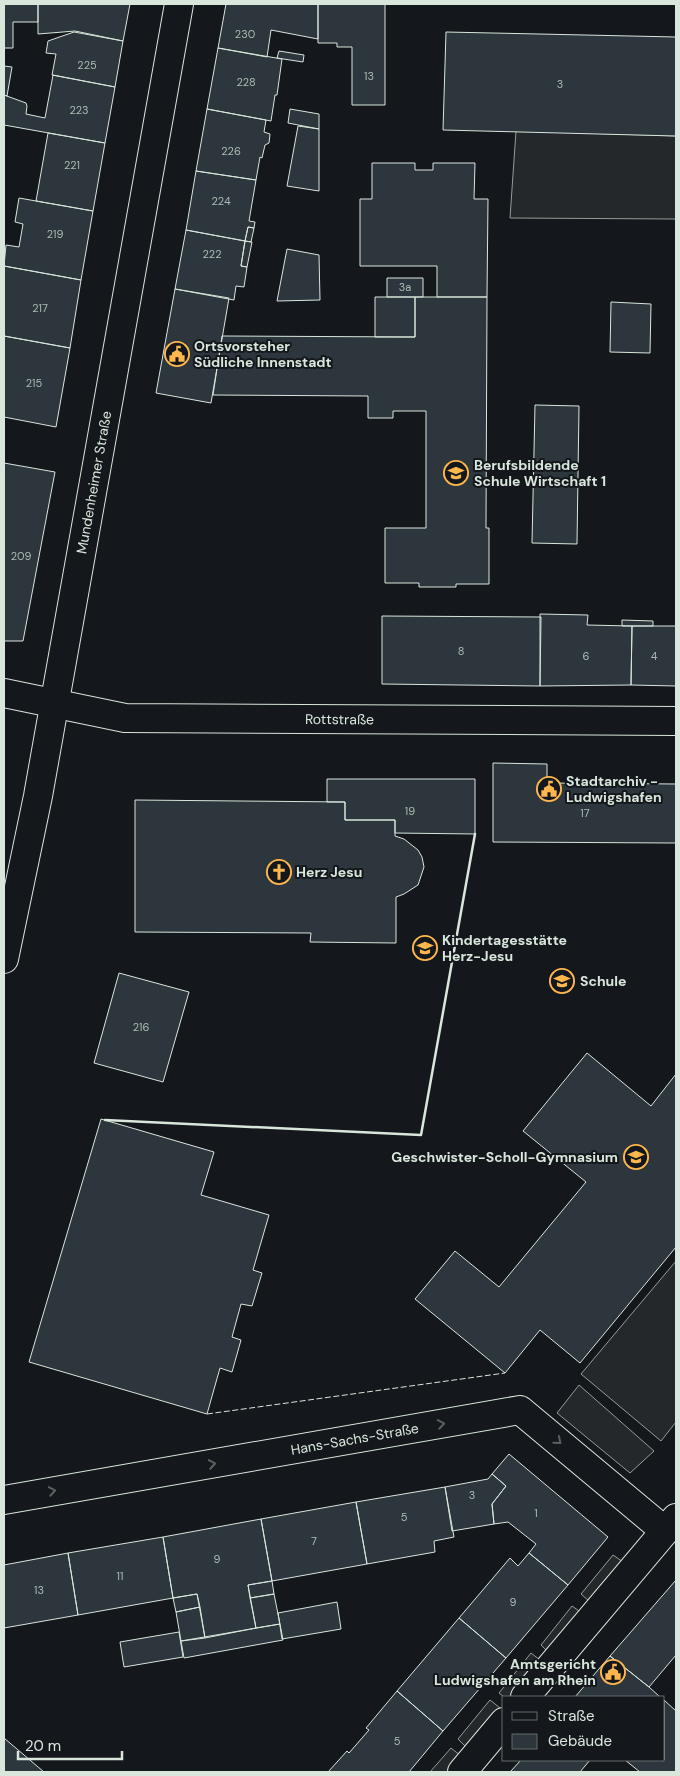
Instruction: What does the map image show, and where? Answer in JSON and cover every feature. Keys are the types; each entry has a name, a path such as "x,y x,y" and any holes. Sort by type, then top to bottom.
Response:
{"street":[{"name":"Mundenheimer Straße","path":"4,959 26,863 179,4"},
{"name":"Rottstraße","path":"4,693 125,718 676,720"},
{"name":"Hans-Sachs-Straße","path":"4,1500 520,1410 671,1524"},
{"path":"526,1696 671,1524"},
{"path":"462,1772 502,1724"}],"shaded area":[{"path":"516,131 676,136 676,219 510,218"},
{"path":"676,1261 676,1422 661,1441 581,1374"},
{"path":"579,1385 654,1451 630,1473 557,1413"},
{"path":"613,1555 623,1562 589,1601 581,1594"},
{"path":"572,1606 582,1613 549,1653 541,1645"},
{"path":"531,1653 540,1660 510,1696 503,1696 499,1693"},
{"path":"490,1700 500,1708 466,1747 458,1739"},
{"path":"451,1748 461,1756 447,1772 430,1772"}],"building":[{"path":"4,4 38,4 38,22 13,22 13,48 4,48"},
{"path":"38,4 130,4 123,41 75,31 38,34"},
{"path":"226,4 318,4 318,39 271,30 267,57 218,48"},
{"path":"318,4 385,4 385,105 352,105 352,47 337,47 337,43 318,43"},
{"path":"74,32 123,41 115,87 52,75 56,54 46,53 48,41"},
{"path":"446,32 676,37 676,136 443,130"},
{"path":"218,48 282,59 271,121 207,109"},
{"path":"279,51 304,55 303,62 277,58"},
{"path":"4,66 12,67 7,96 4,95"},
{"path":"53,75 115,87 105,143 4,125 4,95 26,103 26,114 45,118"},
{"path":"207,109 266,120 264,132 270,134 269,143 265,145 262,158 260,157 256,180 196,171"},
{"path":"290,109 319,114 319,129 288,123"},
{"path":"298,126 319,129 319,191 287,186"},
{"path":"48,133 105,143 93,211 36,201"},
{"path":"372,163 415,163 415,170 433,170 433,163 475,163 474,199 488,199 487,297 437,297 437,266 360,266 360,199 372,199"},
{"path":"196,171 256,180 249,221 255,222 254,228 248,227 245,241 186,230"},
{"path":"19,198 93,211 81,280 4,266 6,245 19,247 23,224 15,222"},
{"path":"248,227 254,228 251,242 245,241"},
{"path":"186,230 245,241 241,266 247,267 244,287 236,286 234,300 175,289"},
{"path":"245,241 252,242 247,267 241,266"},
{"path":"287,249 319,255 320,300 277,301"},
{"path":"4,266 81,280 70,348 4,336"},
{"path":"387,278 423,278 423,297 387,297"},
{"path":"175,289 229,298 211,403 156,393"},
{"path":"375,297 415,297 415,337 375,337"},
{"name":"Berufsbildende Schule Wirtschaft 1","path":"415,297 487,297 486,528 489,528 489,584 456,584 456,587 419,587 419,583 385,583 385,528 426,528 426,411 393,411 393,418 368,418 368,396 213,395 222,336 415,337"},
{"path":"611,302 651,304 650,353 610,352"},
{"path":"4,336 70,348 56,427 4,417"},
{"path":"535,405 579,406 577,544 532,543"},
{"path":"4,463 55,472 23,641 4,641"},
{"path":"540,614 588,615 587,625 632,626 631,685 540,686"},
{"path":"382,616 541,617 540,686 382,684"},
{"path":"622,620 653,621 653,626 622,626"},
{"path":"632,626 676,626 676,686 631,685"},
{"path":"493,763 547,764 547,783 676,784 676,843 493,842"},
{"path":"327,779 475,779 475,834 395,833 395,820 345,820 345,802 327,802"},
{"name":"Herz Jesu","path":"135,800 345,802 345,820 395,820 395,836 404,839 418,850 424,867 418,885 396,897 396,943 310,942 311,933 135,932"},
{"path":"119,973 189,992 163,1082 94,1063"},
{"path":"587,1053 651,1106 676,1074 676,1247 580,1363 540,1330 505,1373 415,1299 455,1251 499,1287 586,1182 523,1131"},
{"path":"101,1119 214,1152 201,1195 269,1215 253,1270 262,1273 252,1306 241,1304 232,1337 241,1340 232,1372 220,1368 207,1414 29,1362"},
{"path":"509,1454 608,1537 568,1585 529,1553 536,1544 508,1522 494,1524 492,1504 506,1486 492,1474"},
{"path":"492,1474 506,1486 492,1504 494,1524 452,1531 445,1487 488,1479"},
{"path":"445,1487 454,1537 434,1541 435,1552 367,1564 356,1502"},
{"path":"356,1502 367,1564 272,1581 261,1519"},
{"path":"261,1519 272,1581 248,1585 256,1628 205,1638 197,1594 173,1598 163,1537"},
{"path":"163,1537 173,1598 78,1615 68,1553"},
{"path":"68,1553 78,1615 4,1628 4,1565"},
{"path":"529,1553 568,1585 506,1658 459,1618 510,1558 518,1566"},
{"path":"676,1580 676,1655 649,1687 610,1656"},
{"path":"272,1581 274,1594 250,1598 248,1585"},
{"path":"197,1594 200,1607 176,1612 173,1598"},
{"path":"274,1594 280,1624 256,1628 250,1598"},
{"path":"337,1602 341,1629 282,1639 278,1613"},
{"path":"200,1607 205,1638 181,1641 176,1612"},
{"path":"459,1618 506,1658 443,1731 397,1691"},
{"path":"280,1624 283,1640 184,1658 181,1641"},
{"path":"179,1632 183,1657 124,1667 120,1642"},
{"name":"Amtsgericht Ludwigshafen am Rhein","path":"610,1656 659,1696 576,1696"},
{"path":"397,1691 443,1731 409,1772 328,1772 347,1751 349,1753 369,1730 366,1728"},
{"path":"665,1701 676,1711 676,1772 640,1772 626,1761 665,1761"},
{"path":"4,1738 44,1772 4,1772"},
{"path":"520,1761 589,1761 580,1772 510,1772"}],"fence":[{"path":"207,1414 505,1373"}],"wall":[{"path":"105,1120 421,1135 475,834"}],"place":[{"name":"Ortsvorsteher Südliche Innenstadt","path":"177,354"},
{"name":"Berufsbildende Schule Wirtschaft 1","path":"456,473"},
{"name":"Stadtarchiv - Ludwigshafen","path":"549,789"},
{"name":"Herz Jesu","path":"279,872"},
{"name":"Kindertagesstätte Herz-Jesu","path":"425,948"},
{"name":"Schule","path":"562,981"},
{"name":"Geschwister-Scholl-Gymnasium","path":"636,1157"},
{"name":"Amtsgericht Ludwigshafen am Rhein","path":"613,1672"}]}
